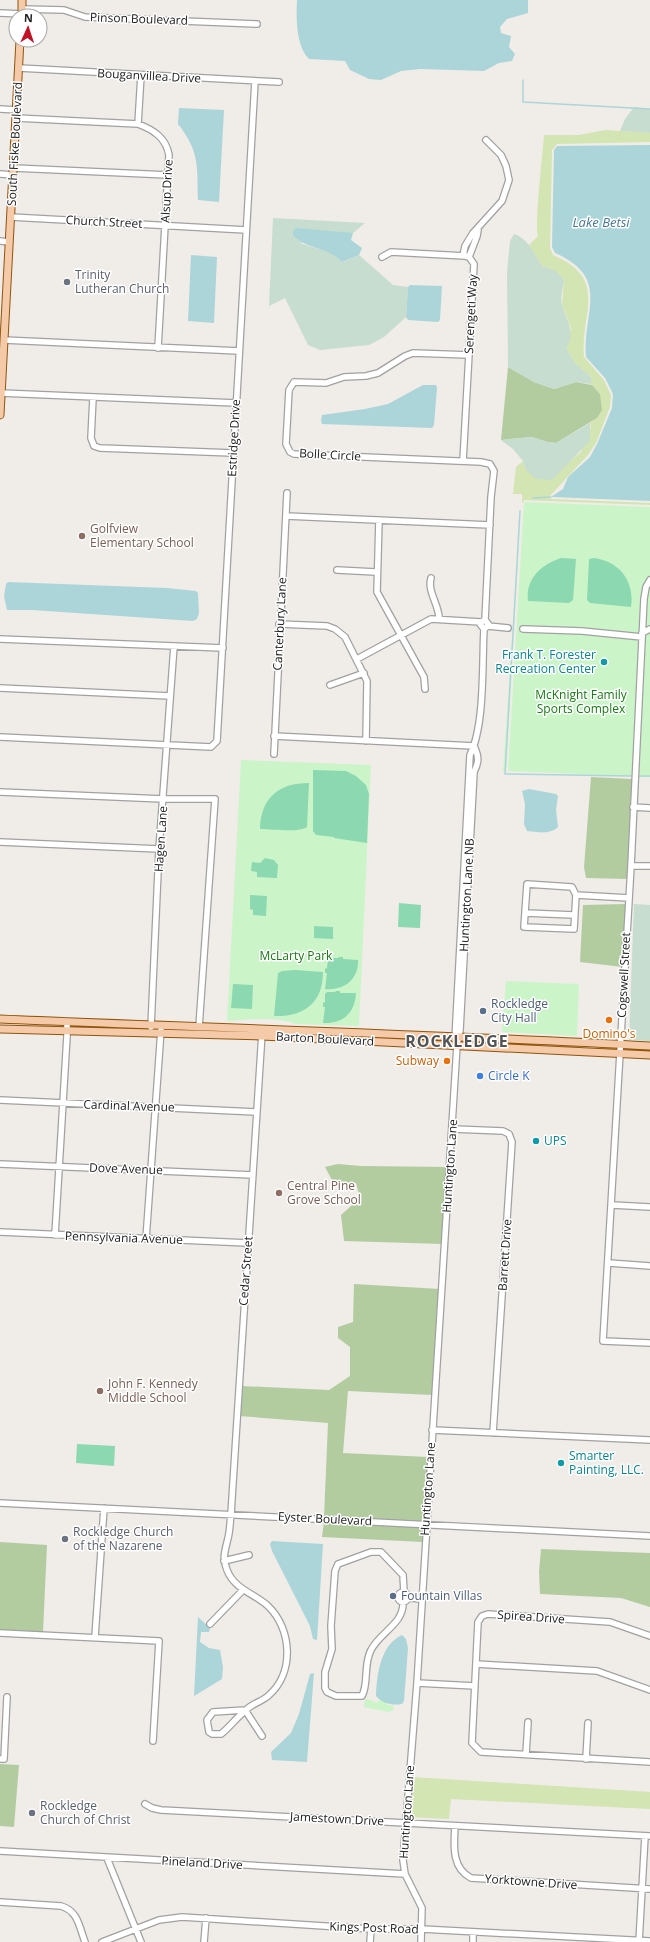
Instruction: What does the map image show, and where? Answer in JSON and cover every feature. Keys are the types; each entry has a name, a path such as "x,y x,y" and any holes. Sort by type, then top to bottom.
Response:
{"main road":[{"name":"South Fiske Boulevard","path":"0,415 4,340 3,307 11,217 20,48"},
{"name":"Barton Boulevard","path":"0,1019 67,1022 151,1029"},
{"path":"24,1030 28,1024 36,1021"},
{"name":"Barton Boulevard","path":"161,1029 199,1027 262,1032"},
{"name":"Barton Boulevard","path":"0,1029 67,1032 161,1029 650,1046"},
{"name":"Barton Boulevard","path":"457,1040 536,1050 650,1055"},
{"path":"536,1041 536,1050"}],"street":[{"name":"Pinson Boulevard","path":"48,11 64,10 85,17 257,24"},
{"name":"Bouganvillea Drive","path":"19,68 141,76 279,82"},
{"path":"138,124 141,76"},
{"name":"Estridge Drive","path":"0,737 210,748 217,741 255,81"},
{"path":"0,109 17,110"},
{"name":"Alsup Drive","path":"16,118 138,124 151,129 163,138 169,155 158,348"},
{"path":"382,257 391,252 466,256 469,239 502,201 509,180 506,166 501,155 486,140"},
{"path":"0,174 13,172 168,175"},
{"name":"Church Street","path":"11,217 246,230"},
{"path":"0,241 9,242"},
{"name":"Serengeti Way","path":"463,461 474,264 466,256"},
{"path":"4,340 239,351"},
{"name":"Bolle Circle","path":"469,355 413,353 405,356 378,373 366,376 344,378 326,383 294,382 288,390 286,444 290,452 294,454 488,463 492,467 494,479 490,525"},
{"path":"1,394 236,403"},
{"path":"93,398 91,438 94,446 100,448 233,453"},
{"name":"Canterbury Lane","path":"274,754 279,624 287,493"},
{"path":"286,516 490,525 483,621 481,626 508,628"},
{"path":"379,520 376,572 377,592 424,677 425,689"},
{"path":"337,570 376,572"},
{"path":"431,578 429,582 438,609 439,618"},
{"name":"Cogswell Street","path":"650,580 646,587 644,599 631,866 604,1341 650,1343"},
{"path":"357,659 431,619 439,618 483,621"},
{"path":"279,624 327,626 335,629 345,637 364,673 369,687 366,740"},
{"path":"459,1003 470,755 474,746 479,722 486,627"},
{"path":"524,629 642,635 650,629"},
{"path":"0,639 223,648"},
{"name":"Hagen Lane","path":"151,1029 159,849 174,646"},
{"path":"330,685 364,673"},
{"path":"0,688 170,696"},
{"path":"274,736 474,746"},
{"name":"Huntington Lane NB","path":"457,1040 474,772 478,762 478,755 474,746"},
{"path":"0,792 163,800 215,799 199,1027"},
{"path":"633,807 650,808"},
{"path":"0,842 159,849"},
{"path":"631,866 650,866"},
{"path":"527,884 572,887 576,895 574,929 524,927 527,884"},
{"path":"576,895 629,898"},
{"path":"525,913 574,915"},
{"path":"55,1235 67,1022"},
{"path":"146,1239 161,1029"},
{"name":"Cedar Street","path":"224,1561 224,1550 229,1537 231,1514 262,1032"},
{"name":"Huntington Lane","path":"421,1942 422,1908 405,1874 403,1860 417,1683 457,1040"},
{"name":"Cardinal Avenue","path":"0,1100 156,1106 257,1112"},
{"name":"Barrett Drive","path":"452,1129 503,1131 509,1134 512,1142 493,1433"},
{"name":"Dove Avenue","path":"0,1164 253,1175"},
{"path":"612,1205 650,1207"},
{"name":"Pennsylvania Avenue","path":"0,1232 248,1243"},
{"path":"609,1263 650,1266"},
{"path":"432,1430 650,1440"},
{"name":"Eyster Boulevard","path":"0,1503 650,1536"},
{"path":"95,1637 104,1508"},
{"path":"408,1598 404,1592 403,1575 381,1552 371,1552 338,1564 335,1571 331,1626 332,1649 326,1672 325,1688 327,1692 336,1696 362,1696 366,1662 370,1651 377,1641 400,1618 403,1602 408,1598 422,1599"},
{"path":"245,1710 213,1712 207,1720 209,1732 212,1734 221,1734 245,1710 269,1696 281,1679 287,1663 288,1647 285,1633 276,1616 267,1606 236,1584 228,1573 224,1561 249,1555"},
{"path":"210,1624 243,1590"},
{"path":"403,1602 400,1601 398,1597 404,1592"},
{"name":"Spirea Drive","path":"526,1754 481,1752 475,1748 472,1743 478,1622 482,1616 488,1614 610,1622 650,1636"},
{"path":"0,1633 159,1640 153,1741"},
{"path":"476,1664 597,1671 650,1690"},
{"path":"417,1683 475,1686"},
{"path":"2,1759 7,1697"},
{"path":"245,1710 262,1736"},
{"path":"528,1722 526,1754 650,1762"},
{"path":"586,1759 588,1723"},
{"name":"Jamestown Drive","path":"145,1804 152,1808 161,1810 648,1836"},
{"name":"Yorktowne Drive","path":"455,1826 455,1858 466,1876 472,1878 650,1889"},
{"path":"639,1941 648,1836"},
{"name":"Pineland Drive","path":"0,1851 405,1874"},
{"path":"107,1858 141,1942"},
{"path":"0,1902 61,1906 70,1909 75,1914 85,1942"},
{"name":"Kings Post Road","path":"102,1942 159,1920 182,1917 370,1929 422,1929 650,1941"},
{"path":"204,1942 206,1918"},
{"path":"370,1929 370,1942"},
{"path":"473,1942 474,1932"}],"green space":[{"path":"634,107 650,109 650,133 620,131 625,119"},
{"path":"605,130 650,133 650,142 557,144 552,150 550,248 553,255 571,265 581,275 587,286 588,298 584,357 604,380 611,395 610,407 596,443 588,455 549,497 552,499 650,503 650,505 524,500 522,504 522,494 513,494 516,467 523,461 526,470 562,470 581,452 591,427 590,423 597,418 600,394 591,384 591,377 575,363 566,348 571,328 562,305 564,280 556,271 542,266 529,245 538,236 537,219 544,135 579,135"},
{"path":"273,218 365,223 353,233 300,243 334,254 343,262 359,255 393,285 408,287 406,317 384,337 369,345 320,350 308,345 285,298 269,306"},
{"path":"514,234 524,239 542,266 556,271 564,280 561,302 571,332 571,337 566,348 575,363 591,377 591,384 576,382 554,389 534,382 508,367 507,272 510,241"},
{"path":"508,367 534,382 554,389 576,382 592,385 600,394 602,410 597,418 556,443 547,442 532,437 501,440"},
{"path":"590,423 590,441 552,480 536,479 526,470 523,461 513,449 501,440 532,437 547,442 556,443"},
{"name":"McKnight Family Sports Complex","path":"524,502 650,507 650,777 508,771"},
{"path":"521,504 506,772 503,772"},
{"path":"561,558 576,559 573,600 569,603 528,601 529,586 532,579 541,568"},
{"path":"594,558 611,563 623,574 628,581 630,589 632,598 631,607 590,603 587,600 589,559"},
{"name":"McLarty Park","path":"241,760 371,765 359,1026 295,1024 270,1019 227,1021"},
{"path":"313,770 346,771 356,776 366,785 369,794 367,843 316,835 313,831"},
{"path":"591,777 632,779 628,879 586,878 584,867"},
{"path":"309,783 307,827 298,830 260,829 264,809 273,794 288,786"},
{"path":"265,858 274,860 278,865 277,878 257,877 257,872 251,871 252,862 260,863"},
{"path":"250,895 267,896 266,916 253,915 253,910 250,909"},
{"path":"399,903 421,905 420,928 398,927"},
{"path":"626,904 623,967 580,962 583,905"},
{"path":"634,904 650,905 650,1041 629,1040"},
{"path":"314,926 333,927 333,939 314,938"},
{"path":"343,957 343,959 358,960 356,973 344,986 325,989 327,973 325,973 325,969 327,968 328,960 330,958"},
{"path":"295,970 323,972 320,992 310,1006 303,1011 285,1016 274,1016 278,973 282,971"},
{"path":"506,981 579,984 577,1036 502,1032"},
{"path":"233,984 253,985 252,1009 231,1008"},
{"path":"340,991 340,993 356,993 353,1006 347,1016 342,1019 336,1022 323,1023 325,1007 323,1007 323,1003 325,1002 325,994 327,992"},
{"path":"338,1164 361,1166 448,1167 443,1244 344,1241 341,1215 360,1198 356,1183 333,1182 325,1167"},
{"path":"354,1284 440,1289 432,1395 348,1391 343,1453 428,1457 424,1523 324,1517 328,1423 239,1416 241,1386 329,1390 350,1376 350,1347 338,1338 338,1327 353,1322"},
{"path":"77,1444 115,1446 114,1466 76,1463"},
{"path":"324,1522 424,1528 423,1542 322,1537"},
{"path":"0,1542 47,1545 43,1632 0,1630"},
{"path":"541,1549 650,1553 650,1607 621,1598 540,1594 539,1572"},
{"path":"365,1699 376,1703 380,1700 387,1702 388,1705 393,1706 394,1710 388,1712 364,1707"},
{"path":"0,1764 19,1765 14,1827 0,1826"},
{"path":"412,1777 650,1792 650,1809 451,1799 449,1819 409,1817"}],"water":[{"path":"297,0 528,0 528,13 507,19 500,27 501,33 511,36 509,47 515,54 512,61 499,63 484,71 420,69 401,71 381,80 369,79 350,70 345,61 309,59 299,39"},
{"path":"179,108 224,110 219,202 198,200 196,160 190,143 178,124"},
{"name":"Lake Betsi","path":"650,145 650,501 551,497 563,489 568,477 590,457 612,408 613,394 605,378 586,357 590,298 589,285 583,273 573,263 555,253 552,247 554,150 557,146"},
{"path":"296,228 353,233 351,240 362,248 359,255 342,262 337,257 299,240 293,235 293,231"},
{"path":"191,255 217,257 214,323 188,321"},
{"path":"410,285 442,286 440,320 438,322 408,320 406,317 408,287"},
{"path":"423,385 436,385 437,388 434,425 432,428 322,424 322,415 388,404"},
{"path":"8,582 167,588 196,591 198,593 199,613 197,619 193,621 32,610 7,610 4,596 6,584"},
{"path":"529,789 556,794 558,796 556,810 558,827 555,830 543,832 527,831 524,824 525,804 522,791"},
{"path":"272,1541 323,1544 317,1640 313,1639 310,1626 272,1551 270,1544"},
{"path":"198,1617 210,1628 209,1632 201,1632 200,1642 209,1648 220,1650 223,1667 222,1679 194,1696"},
{"path":"402,1635 406,1639 408,1648 404,1701 402,1704 398,1705 384,1702 376,1696 377,1679 384,1653 395,1640"},
{"path":"314,1673 307,1762 272,1760 271,1752 291,1733 299,1714 310,1674"}],"waterway":[{"path":"523,80 523,102 650,109"},
{"path":"533,498 551,497"},
{"path":"520,511 505,774 631,776"},
{"path":"639,776 650,776"}],"place":[{"name":"Trinity Lutheran Church","path":"67,282"},
{"name":"Golfview Elementary School","path":"82,536"},
{"name":"Frank T. Forester Recreation Center","path":"604,662"},
{"name":"Rockledge City Hall","path":"483,1011"},
{"name":"Domino's","path":"609,1020"},
{"name":"Subway","path":"447,1061"},
{"name":"Circle K","path":"480,1076"},
{"name":"UPS","path":"536,1141"},
{"name":"Central Pine Grove School","path":"279,1193"},
{"name":"John F. Kennedy Middle School","path":"100,1391"},
{"name":"Smarter Painting, LLC.","path":"561,1463"},
{"name":"Rockledge Church of the Nazarene","path":"65,1539"},
{"name":"Fountain Villas","path":"393,1596"},
{"name":"Rockledge Church of Christ","path":"32,1813"}],"district":[{"name":"ROCKLEDGE","path":"457,1041"}]}
